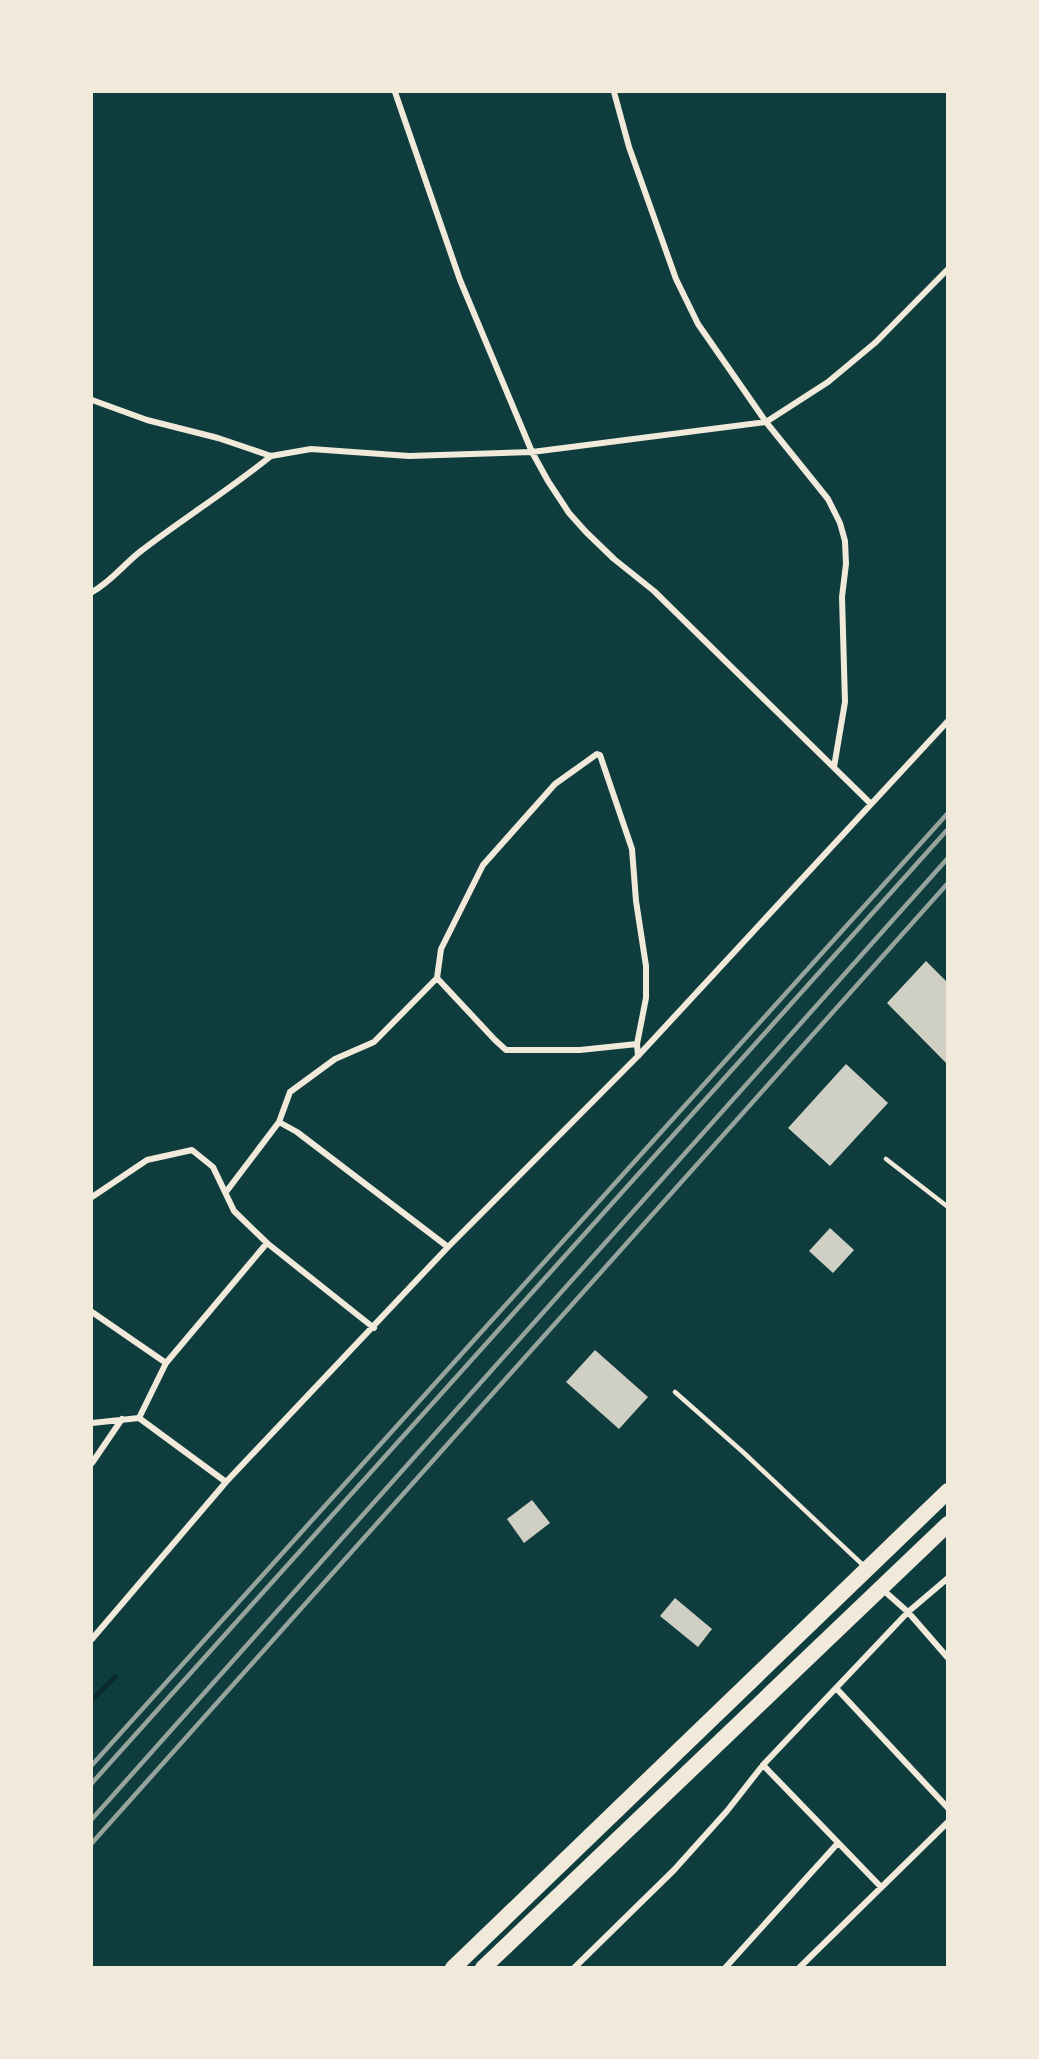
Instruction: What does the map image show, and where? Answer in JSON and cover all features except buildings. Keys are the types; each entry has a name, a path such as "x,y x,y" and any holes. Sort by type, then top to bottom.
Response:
{"highway":[{"path":"453,1968 948,1491"},
{"path":"483,1968 948,1524"}],"street":[{"path":"395,92 460,280 532,452 569,513 614,559 654,591 871,804"},
{"path":"614,92 629,147 676,279 698,324 765,422 828,499 840,523 845,541 846,564 842,597 845,702 834,767"},
{"path":"92,400 147,420 218,438 271,456 311,449 409,456 532,452 765,422 836,375 876,342 948,270"},
{"path":"92,592 140,552 243,479 271,456"},
{"path":"92,1639 226,1482 374,1328 448,1247 638,1056 948,721"},
{"path":"226,1192 279,1122 290,1092 335,1059 374,1042 437,978 441,949 483,865 555,784 597,754 600,755 632,849 636,901 646,966 646,998 637,1044 638,1056"},
{"path":"437,978 506,1050 580,1050 637,1044"},
{"path":"279,1122 297,1132 448,1247"},
{"path":"92,1197 147,1160 192,1150 213,1167 234,1211 267,1243 374,1328"},
{"path":"140,1418 166,1363 267,1243"},
{"path":"92,1312 166,1363"},
{"path":"92,1423 140,1418 226,1482"},
{"path":"92,1463 122,1419"},
{"path":"574,1968 674,1870 763,1765 908,1612 948,1578"},
{"path":"881,1588 908,1612 948,1658"},
{"path":"836,1688 948,1808"},
{"path":"763,1765 881,1887"},
{"path":"800,1967 948,1822"},
{"path":"725,1968 838,1843"}],"lane":[{"path":"886,1159 948,1208"},
{"path":"675,1392 744,1453 867,1569"}],"waterway":[{"path":"92,1700 115,1677"}],"railway":[{"path":"92,1765 948,813"},
{"path":"92,1783 948,829"},
{"path":"92,1819 948,858"},
{"path":"92,1843 948,883"}]}
